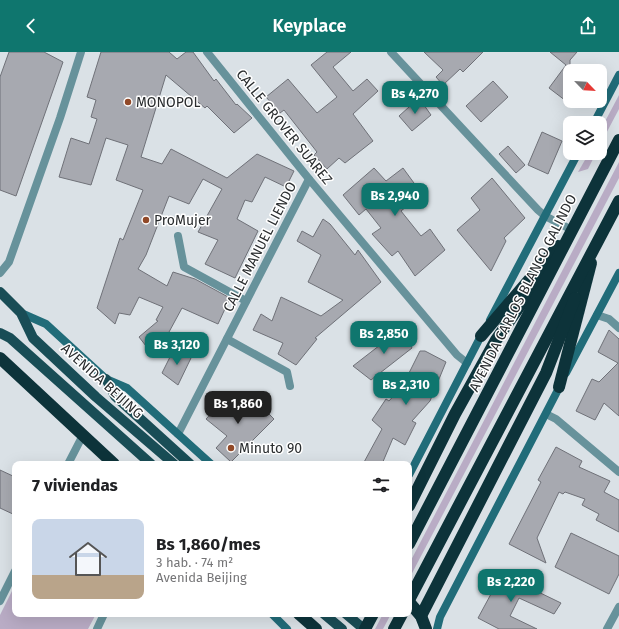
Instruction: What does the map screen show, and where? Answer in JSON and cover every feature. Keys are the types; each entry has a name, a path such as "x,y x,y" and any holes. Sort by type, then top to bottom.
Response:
{"highway":[{"name":"AVENIDA CARLOS BLANCO GALINDO","path":"412,538 619,140"},
{"path":"412,595 619,201"},
{"path":"481,336 572,230"},
{"path":"412,500 455,414 496,340 572,230"},
{"path":"559,387 596,243"},
{"path":"421,616 546,373 596,243"},
{"path":"0,358 111,461"},
{"path":"412,605 421,616 426,629"},
{"path":"303,617 317,629 323,617"},
{"path":"364,629 370,617"},
{"path":"394,629 400,617"}],"main road":[{"name":"AVENIDA BEIJING","path":"0,292 21,313 33,338 96,397 171,461"},
{"name":"AVENIDA BEIJING","path":"0,333 10,338 149,461"},
{"path":"106,379 116,396 187,461"},
{"path":"328,617 342,629"},
{"path":"350,617 364,629"}],"street":[{"path":"0,273 9,262 60,118 81,52"},
{"name":"CALLE GROVER SUAREZ","path":"207,52 309,179 457,355 467,363"},
{"path":"391,52 545,216 572,230"},
{"path":"598,116 619,75"},
{"name":"AVENIDA CARLOS BLANCO GALINDO","path":"412,469 574,160"},
{"name":"CALLE MANUEL LIENDO","path":"178,434 309,179"},
{"path":"178,236 184,267 246,301"},
{"path":"437,629 440,617 619,274"},
{"name":"AVENIDA BEIJING","path":"21,313 46,324 106,379 126,388 208,461"},
{"path":"597,315 609,319 619,328"},
{"path":"227,339 287,372 290,386"},
{"path":"546,414 556,419 619,472"},
{"path":"70,461 83,435"},
{"path":"0,601 12,577"},
{"path":"607,629 619,607"},
{"path":"97,629 103,617"},
{"path":"275,617 287,629"}],"shaded area":[{"path":"619,95 619,109 607,132 607,118"},
{"path":"585,160 592,160 588,169 578,172"},
{"path":"619,162 619,178 412,573 412,558"},
{"path":"12,591 12,617 94,617 88,629 0,629 0,615"},
{"path":"381,617 389,617 383,629 375,629"}],"building":[{"path":"9,52 44,52 63,62 16,196 0,190 0,77"},
{"path":"101,52 169,52 177,59 186,52 193,52 214,81 216,79 236,105 237,104 252,118 234,133 207,106 205,108 166,75 141,157 162,164 171,149 227,178 257,154 294,171 286,187 265,177 252,202 245,200 237,219 258,231 235,278 205,264 218,240 198,232 222,189 203,179 189,204 169,196 146,255 138,269 167,286 173,272 195,279 230,298 218,324 182,308 169,332 174,337 153,355 139,337 158,321 156,320 163,307 139,297 130,315 119,313 115,324 97,308 120,238 123,240 143,190 116,180 128,145 106,138 91,185 59,177 71,138 89,144 97,119 91,117 96,100 87,97"},
{"path":"327,52 351,52 333,67 353,91 367,79 378,91 353,114 373,141 345,163 339,158 327,169 314,155 317,152 284,110 280,113 266,97 288,79 317,113 337,97 311,65"},
{"path":"424,52 483,52 463,72 460,69 443,85 436,77 443,70"},
{"path":"550,52 577,52 570,60 570,64 565,64"},
{"path":"563,69 563,99 549,88"},
{"path":"493,81 508,97 481,122 466,106"},
{"path":"419,98 431,115 412,131 399,116"},
{"path":"542,132 562,141 548,174 528,165"},
{"path":"508,146 525,165 516,173 499,154"},
{"path":"374,168 386,181 403,168 422,194 401,211 421,236 430,229 445,250 415,276 398,251 392,256 372,234 381,228 366,209 359,215 343,195"},
{"path":"492,178 525,218 504,238 506,241 491,271 457,230 480,210 471,198"},
{"path":"323,219 330,224 355,255 358,250 381,282 315,338 317,339 296,365 278,354 283,343 253,330 261,314 272,321 281,297 321,316 343,300 308,282 321,255 297,241 302,231 313,237"},
{"path":"402,328 412,348 371,380 353,366"},
{"path":"609,330 619,339 619,416 604,403 595,420 576,411 592,379 599,382 618,363 598,352"},
{"path":"175,347 191,358 178,385 162,373"},
{"path":"420,351 425,351 446,362 430,401 412,421 416,423 405,445 393,438 383,461 365,461 382,429 372,420 386,399 389,401 412,375 409,373"},
{"path":"230,394 249,412 257,402 274,419 232,461 230,461 216,448 227,436 206,419"},
{"path":"556,447 582,461 579,467 610,481 604,492 619,500 619,532 596,520 599,514 582,505 585,499 565,492 563,494 559,492 537,538 546,563 509,544 541,482 538,480"},
{"path":"0,470 12,476 12,514 0,508"},
{"path":"571,533 619,556 619,574 609,594 555,567"},
{"path":"495,571 561,603 554,614 519,598 510,616 537,629 499,629 478,618 491,594 485,591"}],"place":[{"name":"MONOPOL","path":"128,102"},
{"name":"ProMujer","path":"146,220"},
{"name":"Minuto 90","path":"231,448"}]}
